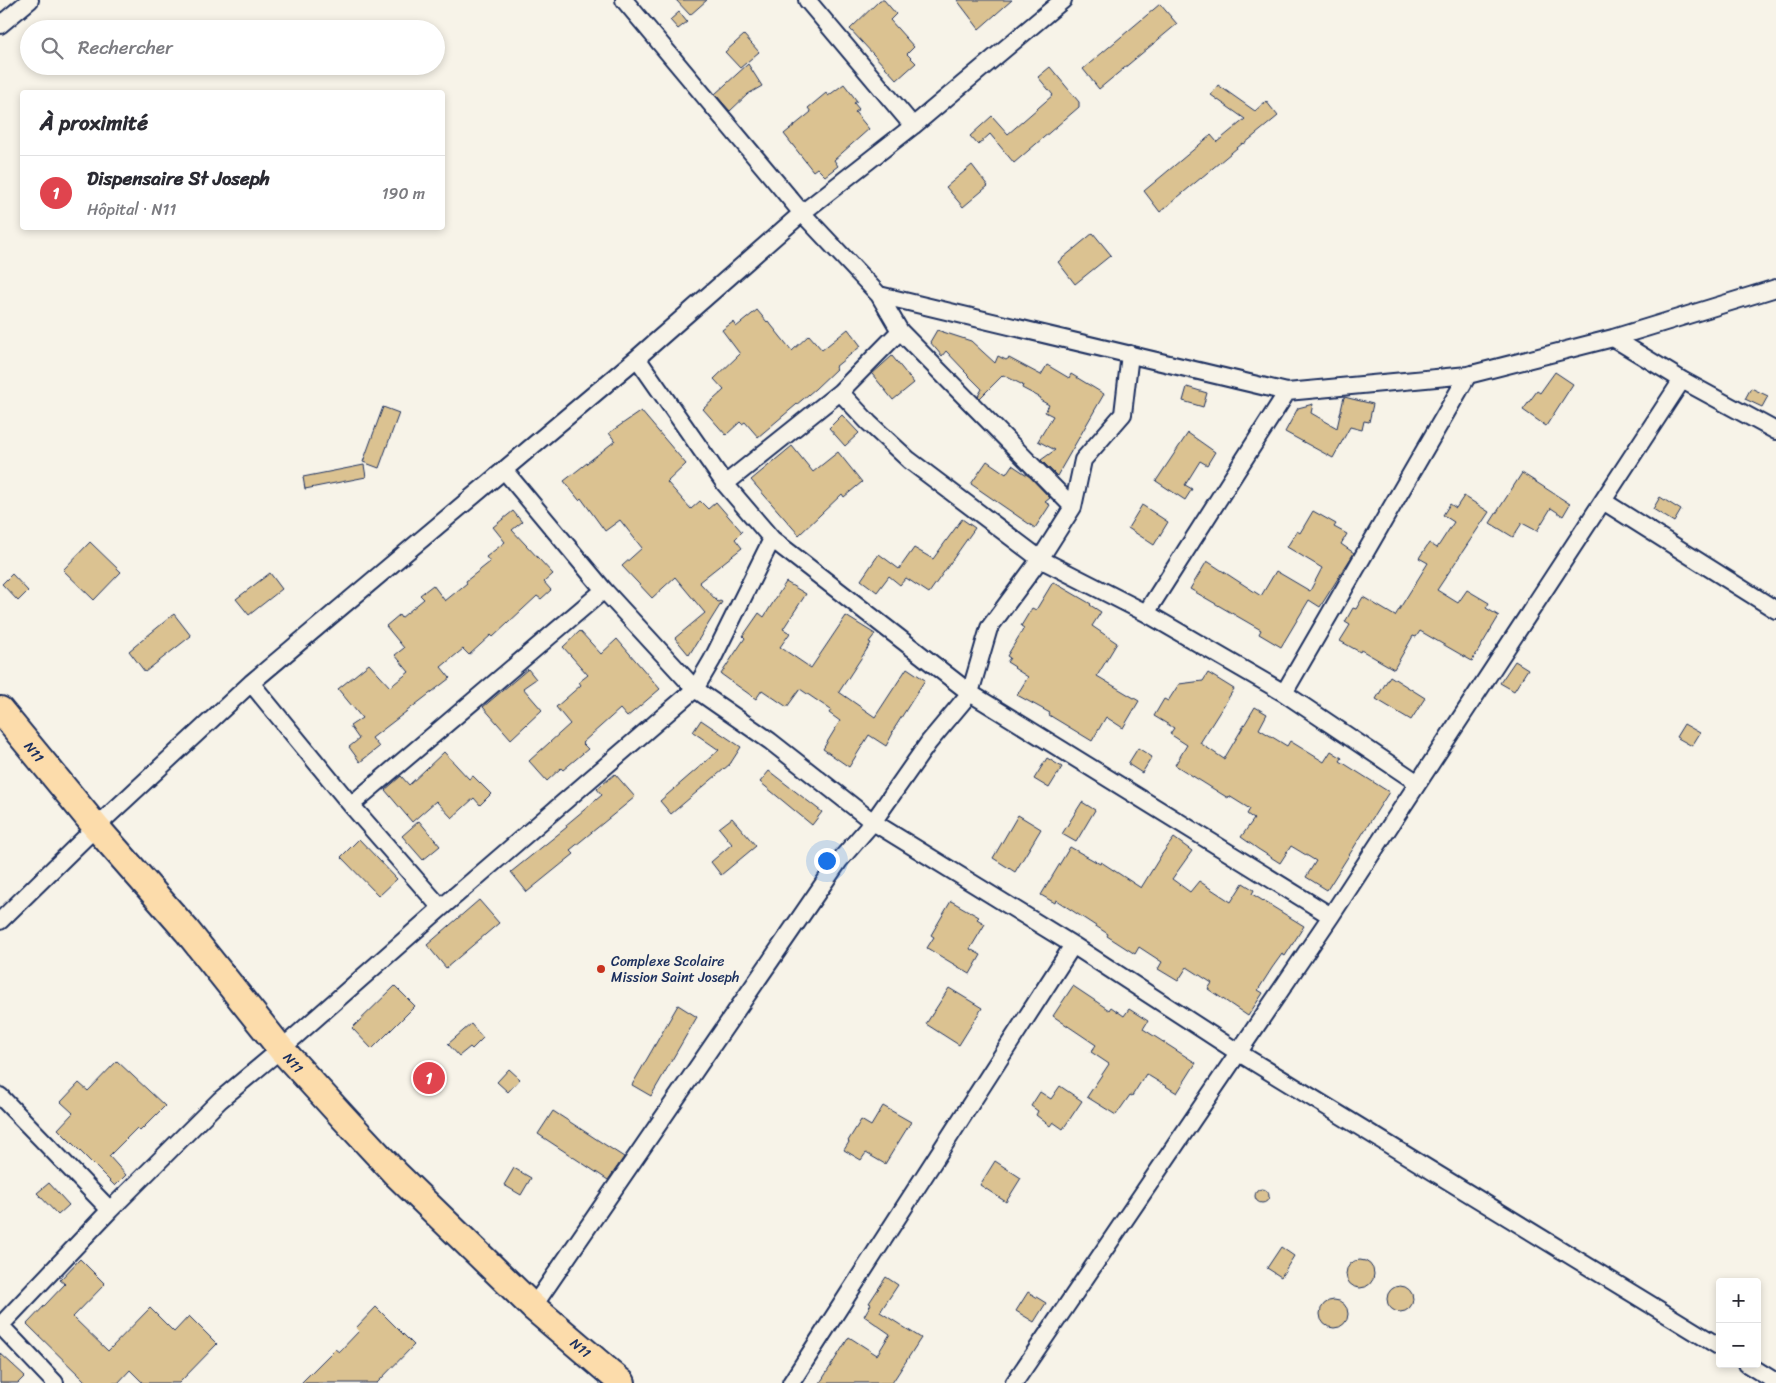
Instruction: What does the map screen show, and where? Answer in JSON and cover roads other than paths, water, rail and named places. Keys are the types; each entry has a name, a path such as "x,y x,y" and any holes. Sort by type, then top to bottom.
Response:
{"main road":[{"name":"N11","path":"0,710 187,932 281,1049 396,1174 533,1307 622,1383"}],"street":[{"path":"3,18 30,0"},
{"path":"624,0 802,213 879,295 900,332 1073,507"},
{"path":"807,0 913,126"},
{"path":"1,918 96,826 251,682 637,358 802,213 913,126 1063,0"},
{"path":"879,295 1287,392 1468,375 1613,338 1776,288"},
{"path":"726,484 840,392 900,332"},
{"path":"1613,338 1682,380 1776,431"},
{"path":"533,1307 839,861 873,822 929,742 970,693 989,628 1040,559 1073,507 1083,460 1123,414 1130,354"},
{"path":"637,358 726,484 772,539 970,693 1331,916"},
{"path":"1284,693 1468,375"},
{"path":"1014,1383 1331,916 1682,380"},
{"path":"840,392 869,423 909,460 1040,559 1146,613 1284,693 1418,783"},
{"path":"1146,613 1287,392"},
{"path":"504,470 604,590 695,690 770,741 873,822 1073,945 1239,1052 1716,1345"},
{"path":"1603,501 1776,610"},
{"path":"55,1383 0,1326 110,1210 220,1100 695,690 712,660 772,539"},
{"path":"351,805 604,590"},
{"path":"251,682 351,805 441,908"},
{"path":"790,1383 1073,945"},
{"path":"0,1096 110,1210"},
{"path":"1753,1368 1776,1382"}],"place":[{"name":"Complexe Scolaire Mission Saint Joseph","path":"601,969"},
{"name":"Dispensaire St Joseph","path":"429,1078"}]}
